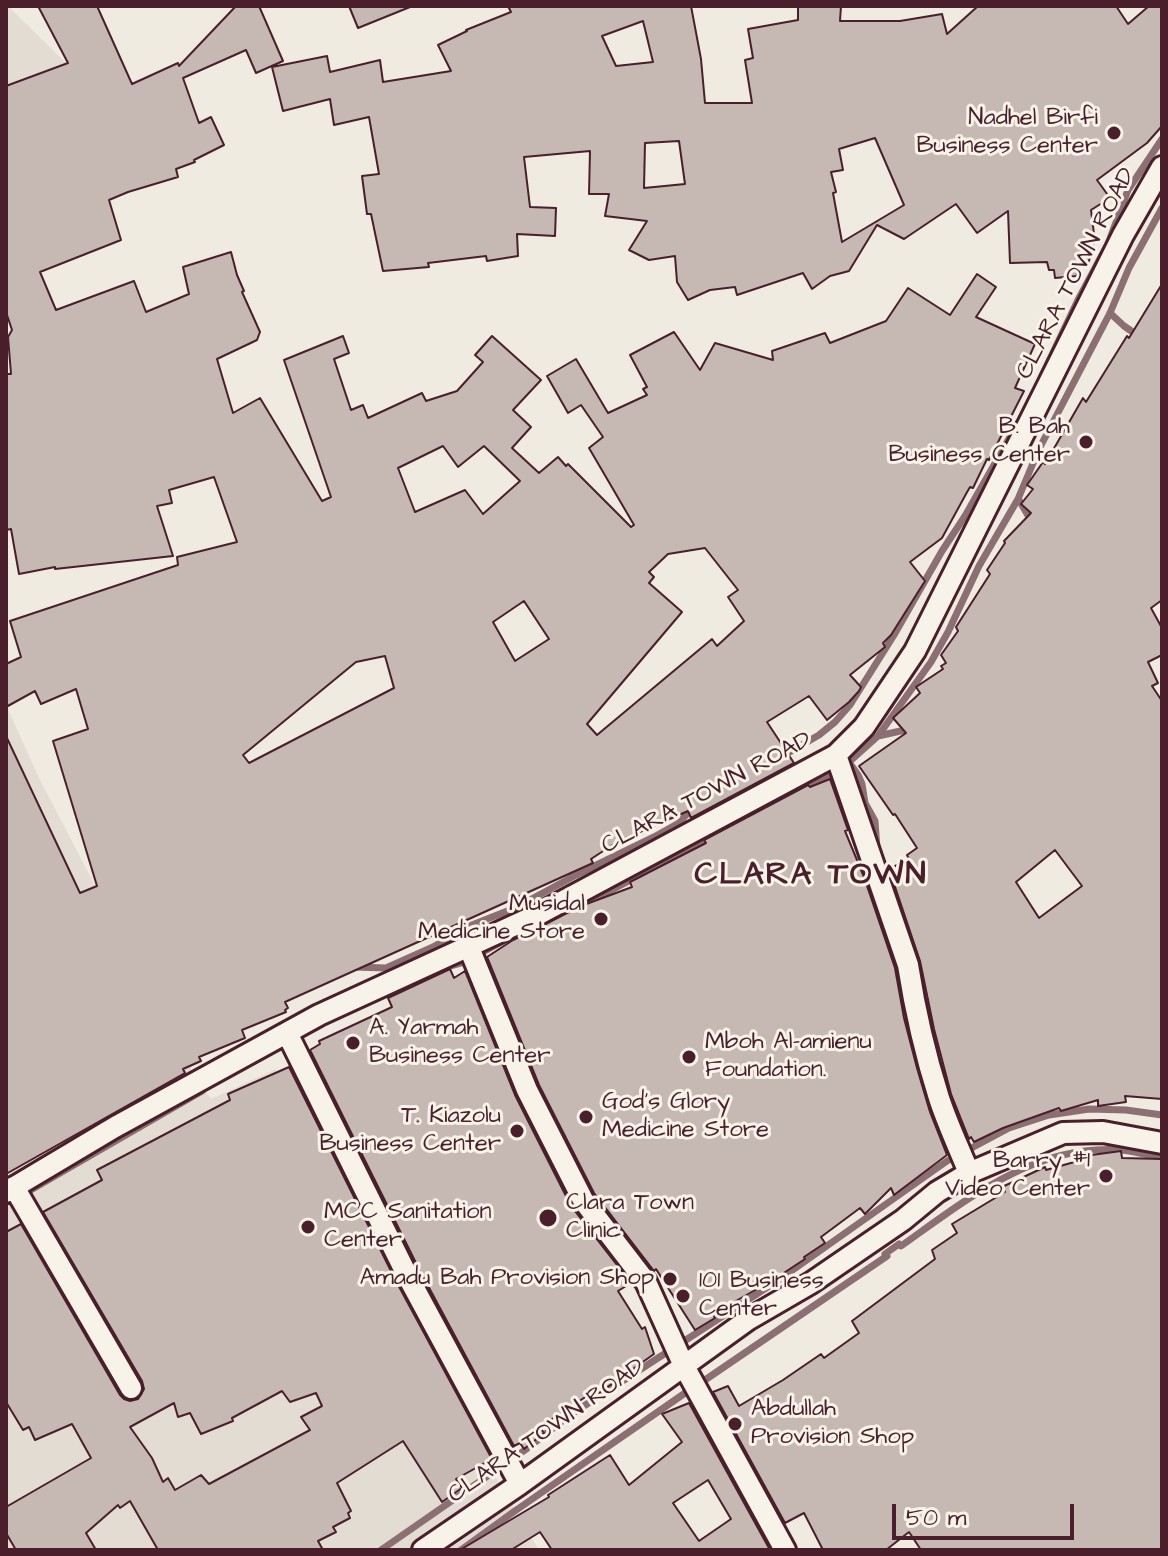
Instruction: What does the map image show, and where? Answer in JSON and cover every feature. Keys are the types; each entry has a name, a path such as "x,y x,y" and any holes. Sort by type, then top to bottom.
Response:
{"street":[{"name":"CLARA TOWN ROAD","path":"10,1189 115,1127 319,1015 539,914 836,755 864,727 915,651 1123,235 1162,167"},
{"path":"836,755 908,965 927,1059 940,1100 969,1173"},
{"path":"468,945 527,1090 583,1200 646,1282 684,1366 785,1550"},
{"path":"287,1033 407,1275 518,1480"},
{"name":"CLARA TOWN ROAD","path":"423,1550 749,1319 811,1283 903,1220 937,1192 969,1173 1063,1133 1103,1132 1161,1142"},
{"path":"10,1189 131,1388"}],"shaded area":[{"path":"6,6 68,65 6,128"},
{"path":"6,705 40,780 192,1071 211,1099 276,1069 440,1366 489,1466 539,1550 6,1550"}],"building":[{"path":"38,6 97,6 132,84 178,63 179,66 236,6 259,6 283,61 256,73 246,50 183,78 199,123 211,117 224,145 176,169 178,177 109,200 121,240 40,272 56,310 134,281 146,312 189,294 183,267 231,252 242,292 260,332 257,340 217,359 233,413 260,398 322,501 331,497 284,360 343,336 349,353 334,359 351,410 363,405 368,418 422,393 426,401 457,391 483,362 475,355 492,336 541,380 513,410 531,427 512,448 539,473 558,457 631,527 634,525 589,448 603,437 581,405 568,413 547,376 576,359 608,413 647,395 643,389 647,387 630,355 674,332 700,370 715,343 773,360 772,351 825,333 830,343 886,321 908,288 950,315 977,274 996,287 976,317 1035,344 1015,388 1024,391 973,488 970,487 942,538 910,562 925,581 883,643 885,647 850,675 861,687 859,691 827,720 809,696 767,722 794,763 691,818 688,811 617,842 591,859 593,863 285,1002 286,1012 242,1030 245,1038 199,1057 201,1061 183,1069 185,1073 6,1174 6,736 80,893 97,886 53,741 88,729 76,689 41,704 35,691 6,707 6,664 21,657 10,621 178,565 177,557 237,542 214,477 169,490 172,503 157,506 173,556 55,567 19,574 11,529 6,530 6,374 11,374 8,337 12,330 6,312 6,86 68,63","holes":["443,446 458,467 484,446 520,481 483,514 465,490 415,512 398,468","705,548 738,590 728,597 744,621 717,646 712,639 597,735 587,724 682,612 649,583 654,577 649,572 668,554","524,601 549,639 515,661 493,622","385,656 394,688 249,763 243,755 356,662"]},
{"path":"349,6 410,6 410,7 358,28"},
{"path":"508,6 691,6 705,103 752,103 745,60 753,58 748,29 798,20 798,6 841,6 840,21 900,21 942,14 947,34 978,6 1116,6 1128,24 1149,6 1162,6 1162,126 1147,143 1097,180 1110,198 1091,210 1093,247 1088,264 1076,267 1077,276 1055,278 1054,270 1049,270 1047,262 1010,263 1008,211 977,233 956,204 904,239 877,225 849,271 830,276 812,289 803,273 737,295 735,287 710,290 688,300 677,282 675,256 649,260 629,250 647,221 605,216 609,194 589,194 590,151 524,157 530,207 556,208 555,236 517,234 518,256 487,261 486,256 428,263 429,267 383,271 371,214 367,214 362,176 379,174 369,117 334,125 330,99 283,111 272,67 327,56 330,72 380,60 383,82 451,71 438,45 511,12","holes":["643,21 653,62 616,66 602,36","875,138 904,205 842,242 831,172 843,170 839,149","679,141 685,184 644,188 645,143"]},
{"path":"1162,284 1162,600 1151,608 1162,628 1162,655 1148,662 1158,683 1152,686 1162,701 1162,1099 1125,1096 1126,1102 1098,1106 1098,1100 1061,1111 1059,1108 974,1142 971,1137 969,1139 951,1094 920,961 889,869 909,859 907,855 917,848 859,766 906,733 893,718 920,693 916,687 943,669 941,666 946,663 941,655 990,574 987,570 1004,541 1031,513 1021,504 1033,489 1027,485 1043,462 1045,464 1083,398 1086,402 1127,336 1129,338","holes":["1055,850 1082,886 1039,918 1016,882"]},
{"path":"830,779 848,830 845,831 895,968 917,1068 947,1155 894,1195 891,1188 865,1214 860,1208 821,1237 825,1243 805,1259 713,1314 715,1318 695,1330 656,1269 654,1271 594,1193 539,1085 487,957 513,940 581,906 632,887 630,882 808,785 810,787"},
{"path":"450,969 454,978 465,971 515,1095 571,1206 631,1283 618,1291 642,1329 645,1327 654,1354 599,1393 596,1390 540,1427 544,1433 524,1449 520,1443 514,1446 419,1269 310,1050 320,1044 319,1041 392,1007 388,998"},
{"path":"289,1067 396,1281 492,1459 456,1479 462,1488 442,1502 403,1441 337,1483 351,1511 348,1513 350,1518 333,1527 336,1532 318,1541 323,1550 158,1550 130,1501 120,1508 118,1505 86,1533 96,1550 16,1550 6,1533 6,1507 91,1458 72,1424 35,1440 29,1427 23,1430 6,1402 6,1232 21,1224 120,1395 130,1401 138,1399 144,1389 142,1381 43,1212 102,1180 97,1170 230,1100 228,1094","holes":["282,1391 290,1402 316,1393 322,1406 301,1417 310,1430 209,1484 201,1475 175,1490 168,1478 163,1482 152,1458 130,1427 174,1403 178,1417 190,1413 201,1434 233,1421 232,1418"]},
{"path":"1121,1151 1122,1158 1162,1159 1162,1550 921,1550 909,1532 886,1550 823,1550 804,1513 785,1523 713,1392 728,1386 739,1406 821,1354 824,1358 859,1333 852,1321 935,1259 932,1250 957,1233 952,1224 1005,1192 1002,1187 1045,1167 1046,1170 1085,1159 1084,1156"},
{"path":"689,1403 770,1550 552,1550 540,1532 511,1550 460,1550 549,1497 610,1455 629,1485 682,1442 662,1414","holes":["708,1480 731,1519 699,1541 673,1503"]}],"waterway":[{"path":"1042,376 1108,244 1128,190 1162,139"},
{"path":"800,789 838,772 878,736 931,662 979,566 1018,499 1039,449 1162,208"},
{"path":"1110,313 1140,337"},
{"path":"781,757 819,735 850,705 1018,423"},
{"path":"1019,500 1033,524"},
{"path":"878,736 910,727"},
{"path":"849,762 862,784 865,803 875,821 877,849"},
{"path":"734,826 746,816 779,801"},
{"path":"353,967 386,968 433,947 654,837 679,823 694,806"},
{"path":"563,912 713,837"},
{"path":"440,969 465,962 501,942"},
{"path":"22,1195 202,1091"},
{"path":"381,1550 570,1415 780,1279 947,1161 1009,1128 1049,1115 1089,1109 1162,1115"},
{"path":"702,1382 887,1256 885,1254 899,1244 901,1246 1003,1178 1059,1156 1089,1151 1125,1151 1162,1158"},
{"path":"461,1550 688,1391"}],"place":[{"name":"Nadhel Birfi Business Center","path":"1114,133"},
{"name":"B. Bah Business Center","path":"1086,442"},
{"name":"Musidal Medicine Store","path":"601,919"},
{"name":"A. Yarmah Business Center","path":"353,1043"},
{"name":"Mboh Al-amienu Foundation.","path":"689,1057"},
{"name":"God's Glory Medicine Store","path":"586,1117"},
{"name":"T. Kiazolu Business Center","path":"517,1131"},
{"name":"Barry #1 Video Center","path":"1106,1176"},
{"name":"Clara Town Clinic","path":"548,1218"},
{"name":"MCC Sanitation Center","path":"308,1227"},
{"name":"Amadu Bah Provision Shop","path":"670,1279"},
{"name":"101 Business Center","path":"683,1296"},
{"name":"Abdullah Provision Shop","path":"735,1424"}],"district":[{"name":"CLARA TOWN","path":"811,876"}]}
